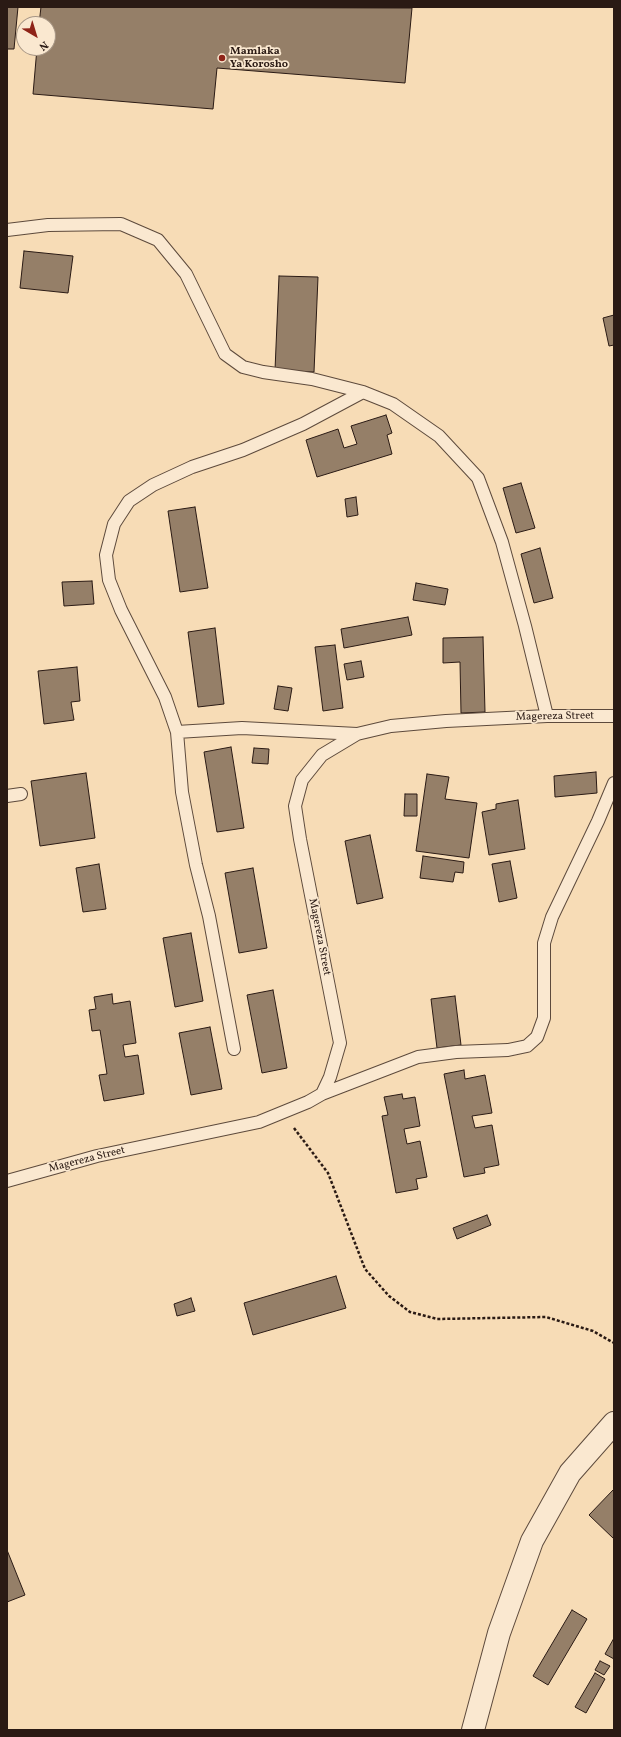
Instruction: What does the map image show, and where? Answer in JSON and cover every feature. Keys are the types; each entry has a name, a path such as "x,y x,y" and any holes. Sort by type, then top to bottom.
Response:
{"street":[{"path":"473,1730 499,1633 532,1541 570,1473 614,1423"}],"lane":[{"path":"7,230 48,225 121,224 158,240 186,274 225,354 243,367 263,372 312,379 363,392 393,404 439,436 478,478 502,542 525,626 547,716"},
{"path":"234,1049 209,916 196,865 182,792 178,732 165,697 121,610 109,580 106,555 114,524 129,501 153,485 192,467 242,450 303,424 363,392"},
{"name":"Magereza Street","path":"7,1181 97,1156 259,1122 308,1102 322,1094 330,1077 340,1043 300,839 295,806 302,780 322,755 357,734 391,726 446,721 547,716 614,716"},
{"path":"178,732 242,728 357,734"},
{"path":"322,1094 418,1057 456,1052 508,1050 527,1046 537,1036 544,1018 544,943 552,917 598,821 614,783"},
{"path":"7,796 21,794"}],"path":[{"path":"282,1112 328,1174 365,1269 389,1296 410,1312 437,1319 546,1317 593,1331 614,1343"}],"building":[{"path":"7,7 18,7 14,49 7,49"},
{"name":"Mamlaka Ya Korosho","path":"41,7 412,8 405,83 217,68 213,109 33,94 36,56 56,56 56,16 40,16"},
{"path":"24,251 73,256 68,293 20,288"},
{"path":"279,276 318,277 314,372 275,370"},
{"path":"614,315 614,345 609,346 603,318"},
{"path":"386,415 392,433 387,435 392,454 317,477 306,440 338,429 344,448 357,444 351,426"},
{"path":"521,483 535,528 516,533 503,488"},
{"path":"356,497 358,515 347,517 345,499"},
{"path":"195,507 208,588 180,592 168,511"},
{"path":"540,548 553,598 534,603 521,554"},
{"path":"92,581 94,604 64,606 62,582"},
{"path":"416,583 448,589 445,605 413,600"},
{"path":"408,617 412,635 344,648 341,629"},
{"path":"215,628 224,704 198,707 188,632"},
{"path":"483,637 485,712 461,713 460,662 443,663 443,638"},
{"path":"335,645 343,708 323,711 315,647"},
{"path":"361,661 364,677 347,680 344,664"},
{"path":"77,667 80,701 71,702 74,720 44,724 38,671"},
{"path":"278,686 292,688 288,711 274,709"},
{"path":"231,747 244,828 217,832 204,752"},
{"path":"254,748 269,749 268,764 252,763"},
{"path":"596,772 597,793 555,797 554,776"},
{"path":"86,773 95,838 40,846 31,781"},
{"path":"427,774 449,777 445,799 477,803 469,858 416,851"},
{"path":"405,794 417,794 417,816 404,816"},
{"path":"518,800 525,849 489,855 482,812 496,809 496,804"},
{"path":"370,835 383,898 357,904 345,841"},
{"path":"423,856 464,862 463,873 455,872 453,882 420,878"},
{"path":"510,861 517,898 499,902 492,864"},
{"path":"99,864 106,909 83,912 76,868"},
{"path":"253,868 267,948 239,953 225,873"},
{"path":"191,933 203,1001 175,1007 163,938"},
{"path":"273,990 287,1068 262,1073 247,995"},
{"path":"112,994 113,1004 130,1001 136,1043 123,1045 125,1057 138,1055 144,1094 104,1101 99,1075 107,1074 100,1030 92,1031 89,1010 96,1009 94,997"},
{"path":"455,996 461,1045 437,1048 431,999"},
{"path":"210,1027 222,1089 191,1095 179,1033"},
{"path":"464,1070 465,1079 485,1075 492,1113 472,1116 475,1128 492,1125 499,1165 484,1168 485,1173 464,1177 444,1074"},
{"path":"402,1094 403,1099 415,1097 420,1126 404,1129 407,1144 420,1141 427,1177 416,1179 418,1189 396,1193 382,1116 388,1115 384,1097"},
{"path":"487,1215 491,1225 457,1239 453,1228"},
{"path":"336,1276 346,1308 253,1335 244,1303"},
{"path":"191,1298 195,1311 177,1316 174,1304"},
{"path":"614,1489 614,1539 589,1515"},
{"path":"7,1550 25,1595 7,1602"},
{"path":"572,1610 587,1619 548,1685 533,1676"},
{"path":"614,1638 614,1659 605,1654"},
{"path":"600,1661 610,1666 604,1675 595,1670"},
{"path":"595,1673 605,1679 586,1713 575,1707"}],"place":[{"name":"Mamlaka Ya Korosho","path":"222,58"}]}
